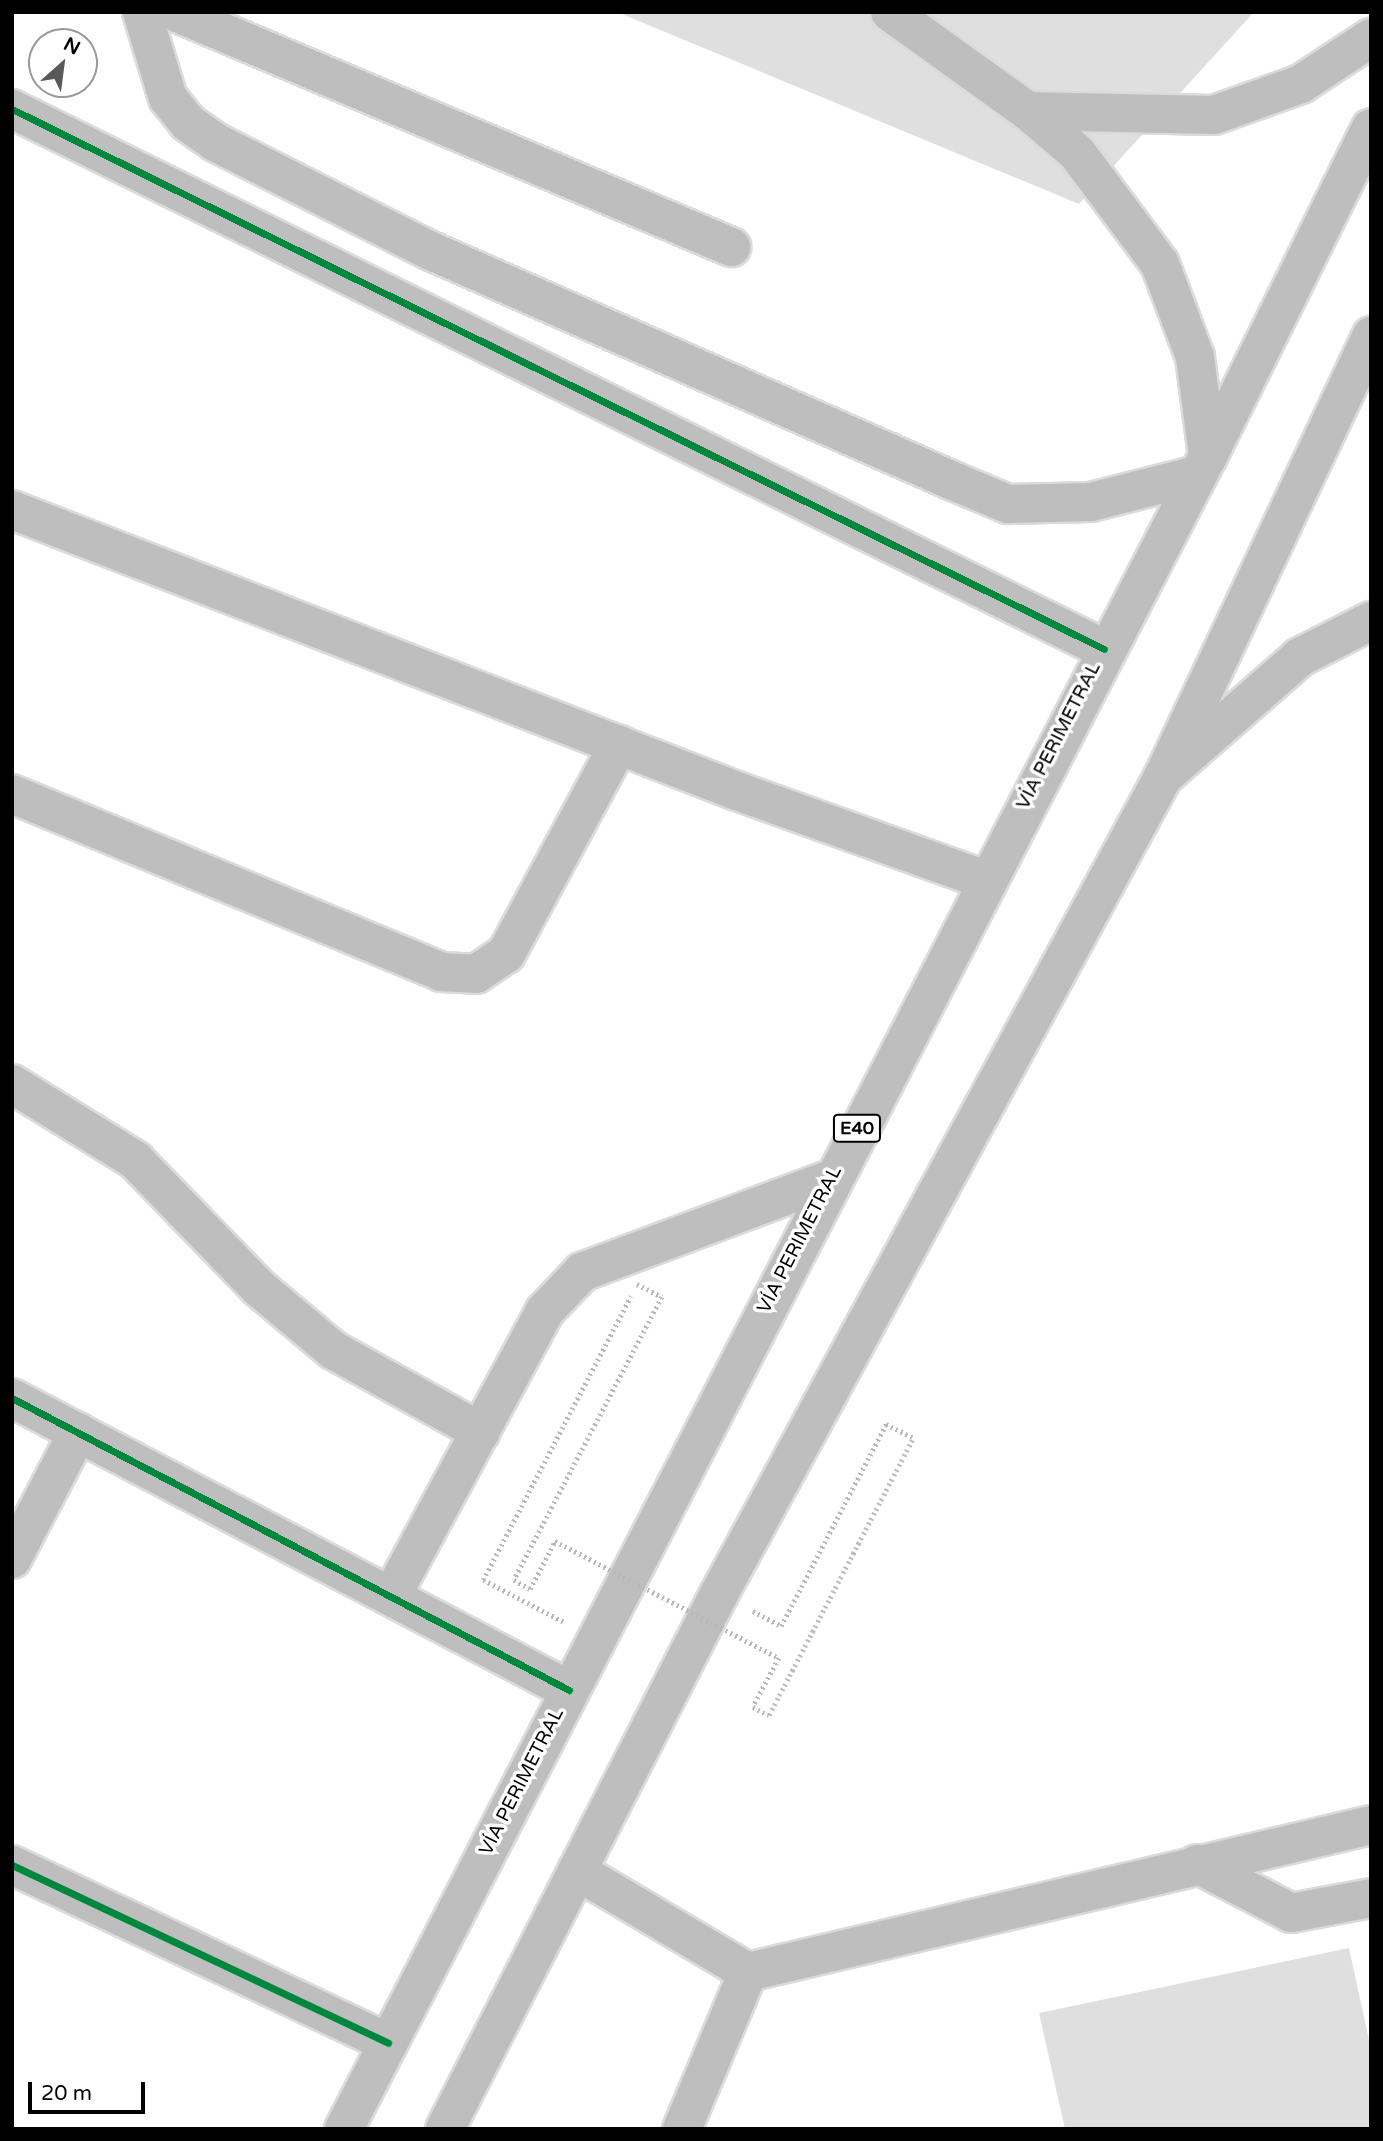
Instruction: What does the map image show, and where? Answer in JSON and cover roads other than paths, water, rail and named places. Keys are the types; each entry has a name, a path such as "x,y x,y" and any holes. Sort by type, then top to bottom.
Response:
{"main road":[{"path":"142,12 168,98 188,123 215,142 431,251 953,481 1008,504 1077,502 1203,466 1195,357 1160,264 1077,153 1028,111 898,15"},
{"path":"175,12 731,247"},
{"path":"1028,111 1214,116 1301,84 1371,38"},
{"path":"12,110 1104,649"},
{"name":"VÍA PERIMETRAL","path":"344,2129 1104,649 1203,466 1371,128"},
{"path":"445,2129 719,1594 1163,777 1371,336"},
{"path":"12,510 619,744 985,880"},
{"path":"1163,777 1300,657 1371,621"},
{"path":"12,794 441,972 476,974 506,954 619,744"},
{"path":"12,1084 135,1160 259,1288 333,1350 481,1432"},
{"path":"391,1595 545,1311 582,1272 831,1179"},
{"path":"12,1398 569,1690"},
{"path":"12,1559 78,1432"},
{"path":"577,1871 748,1972 1371,1825"},
{"path":"12,1864 388,2043"},
{"path":"1198,1864 1291,1913 1371,1898"},
{"path":"692,2119 748,1972"}]}
